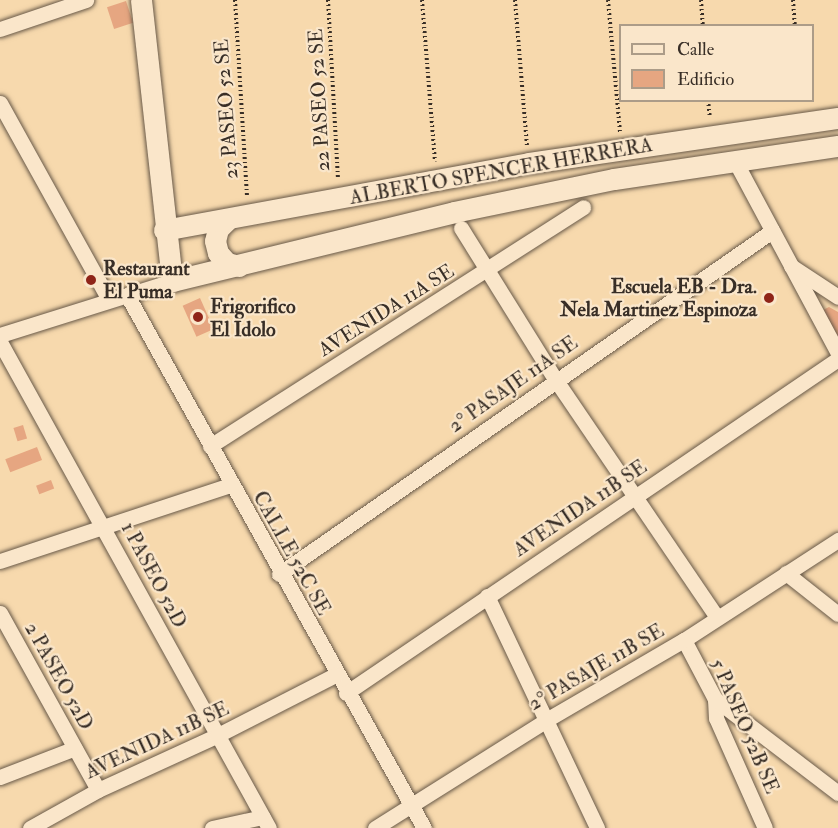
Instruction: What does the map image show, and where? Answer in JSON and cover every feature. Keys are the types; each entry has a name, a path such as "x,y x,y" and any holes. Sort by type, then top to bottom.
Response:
{"street":[{"path":"0,29 86,0"},
{"path":"0,335 172,281 164,230 141,0"},
{"path":"0,103 109,300"},
{"name":"ALBERTO SPENCER HERRERA","path":"164,230 248,217 619,148 838,118"},
{"name":"ALBERTO SPENCER HERRERA","path":"172,281 454,212 614,179 838,146"},
{"path":"735,161 838,354"},
{"name":"AVENIDA 11A SE","path":"210,446 486,272 583,207"},
{"path":"227,220 216,235 218,253 227,263 239,266"},
{"path":"461,228 486,272 555,379 717,616"},
{"name":"2° PASAJE 11A SE","path":"279,574 555,379 772,231"},
{"path":"789,264 838,297"},
{"name":"CALLE 52C SE","path":"127,295 335,675 424,828"},
{"name":"1 PASEO 52D","path":"0,342 266,823"},
{"name":"AVENIDA 11B SE","path":"346,693 838,359"},
{"path":"0,561 230,485"},
{"name":"2° PASAJE 11B SE","path":"375,828 548,719 684,640 717,616 838,540"},
{"path":"786,573 838,614"},
{"path":"487,596 548,719 597,828"},
{"name":"2 PASEO 52D","path":"0,614 98,790"},
{"name":"5 PASEO 52B SE","path":"684,640 715,699 716,718 765,828"},
{"name":"AVENIDA 11B SE","path":"30,828 98,790 216,736 335,675"},
{"path":"715,699 838,793"},
{"path":"0,777 75,748"},
{"path":"212,828 266,823"}],"path":[{"name":"23 PASEO 52 SE","path":"235,0 248,217"},
{"name":"22 PASEO 52 SE","path":"328,0 339,199"},
{"path":"422,0 437,181"},
{"path":"515,0 529,163"},
{"path":"608,0 619,148"},
{"path":"701,0 703,24"},
{"path":"793,0 795,24"}],"building":[{"path":"126,1 133,23 114,29 107,7"},
{"name":"Frigorifico El Idolo","path":"200,298 214,329 196,337 183,306"},
{"path":"829,307 838,312 838,343 823,310"},
{"path":"23,425 27,438 18,441 13,428"},
{"path":"37,447 42,460 10,472 5,459"},
{"path":"51,480 54,488 39,494 36,486"}],"place":[{"name":"Restaurant El Puma","path":"91,280"},
{"name":"Escuela EB - Dra. Nela Martinez Espinoza","path":"769,298"},
{"name":"Frigorifico El Idolo","path":"198,317"}]}
